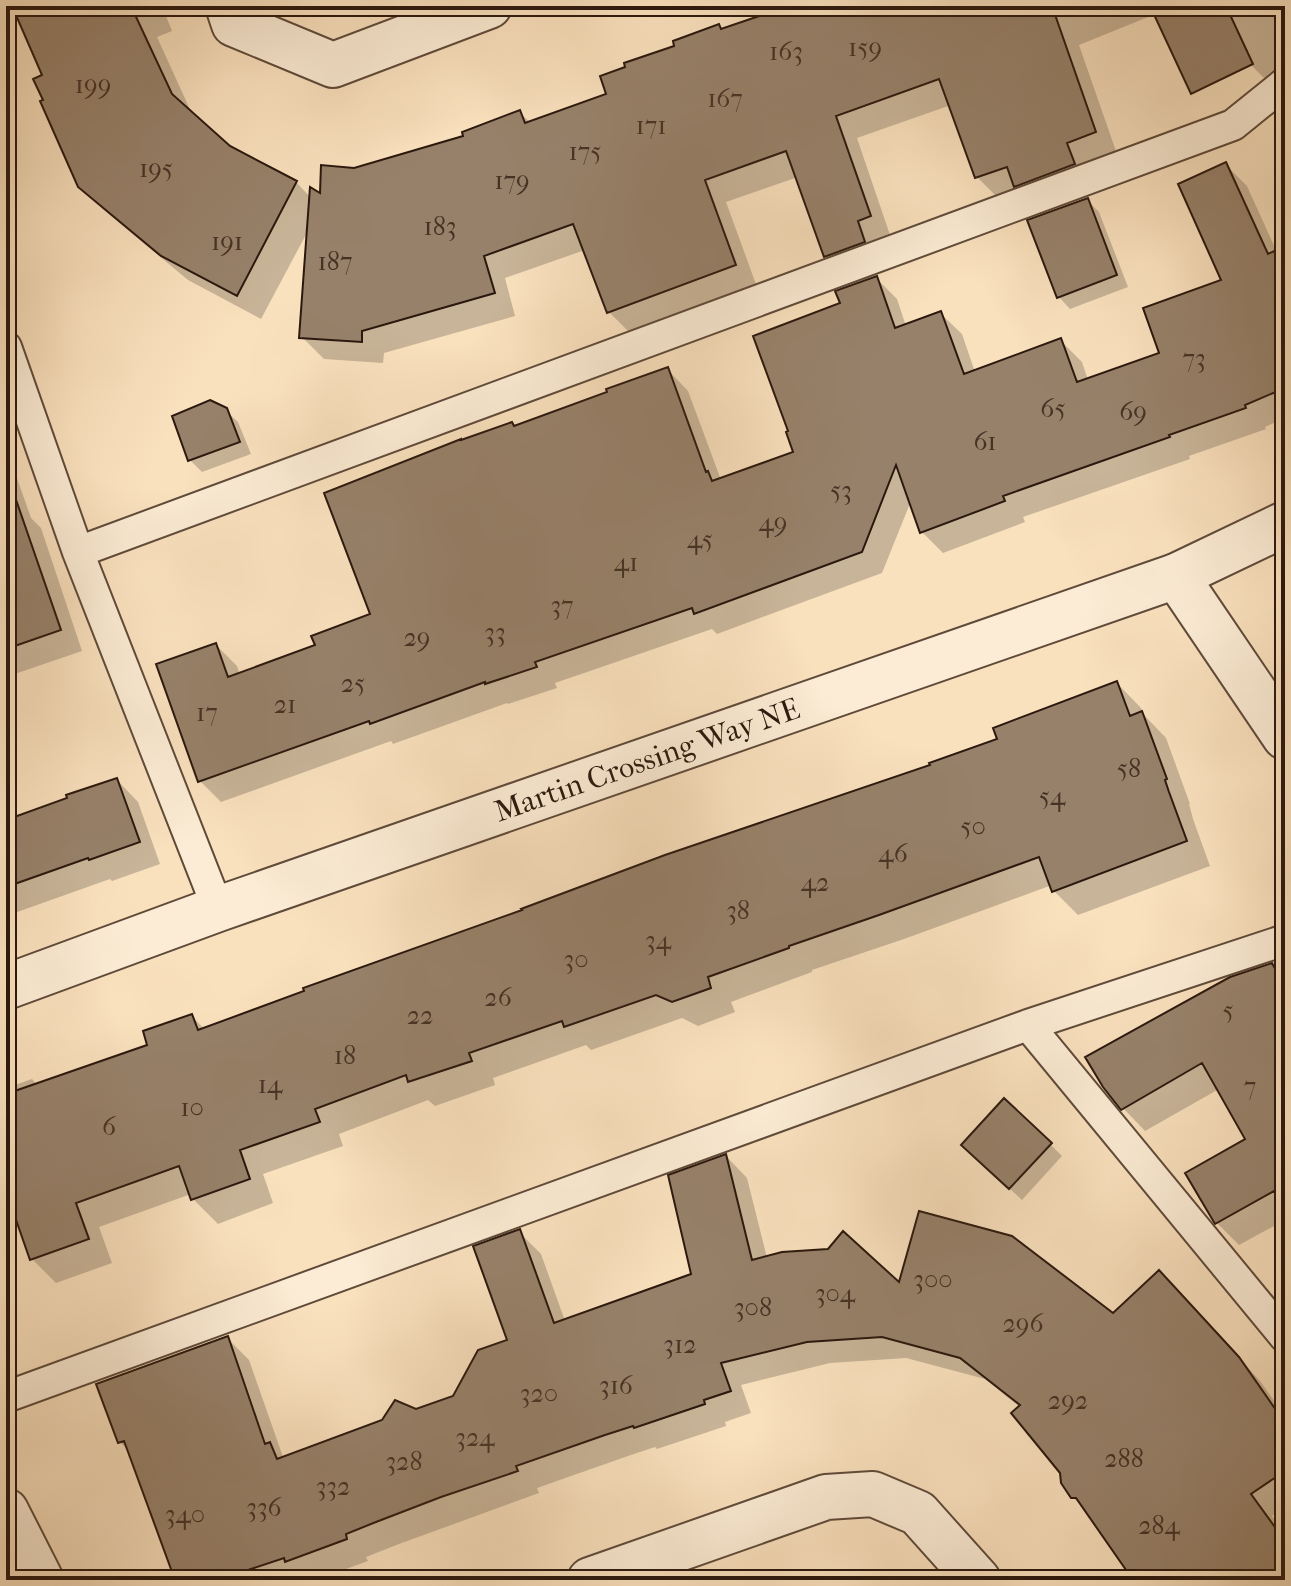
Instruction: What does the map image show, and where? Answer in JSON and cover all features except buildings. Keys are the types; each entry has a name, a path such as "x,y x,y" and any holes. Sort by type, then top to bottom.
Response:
{"street":[{"path":"228,6 234,24 333,65 489,6"},
{"name":"Martin Crossing Way NE","path":"6,987 218,909 1176,576 1285,524"},
{"path":"1176,576 1285,737"},
{"path":"590,1580 826,1497 873,1494 918,1513 978,1580"},
{"path":"6,1511 41,1580"}],"lane":[{"path":"78,552 1233,125 1285,83"},
{"path":"6,347 78,552 218,909"},
{"path":"6,1397 1028,1025 1285,940"},
{"path":"1028,1025 1285,1337"}]}
